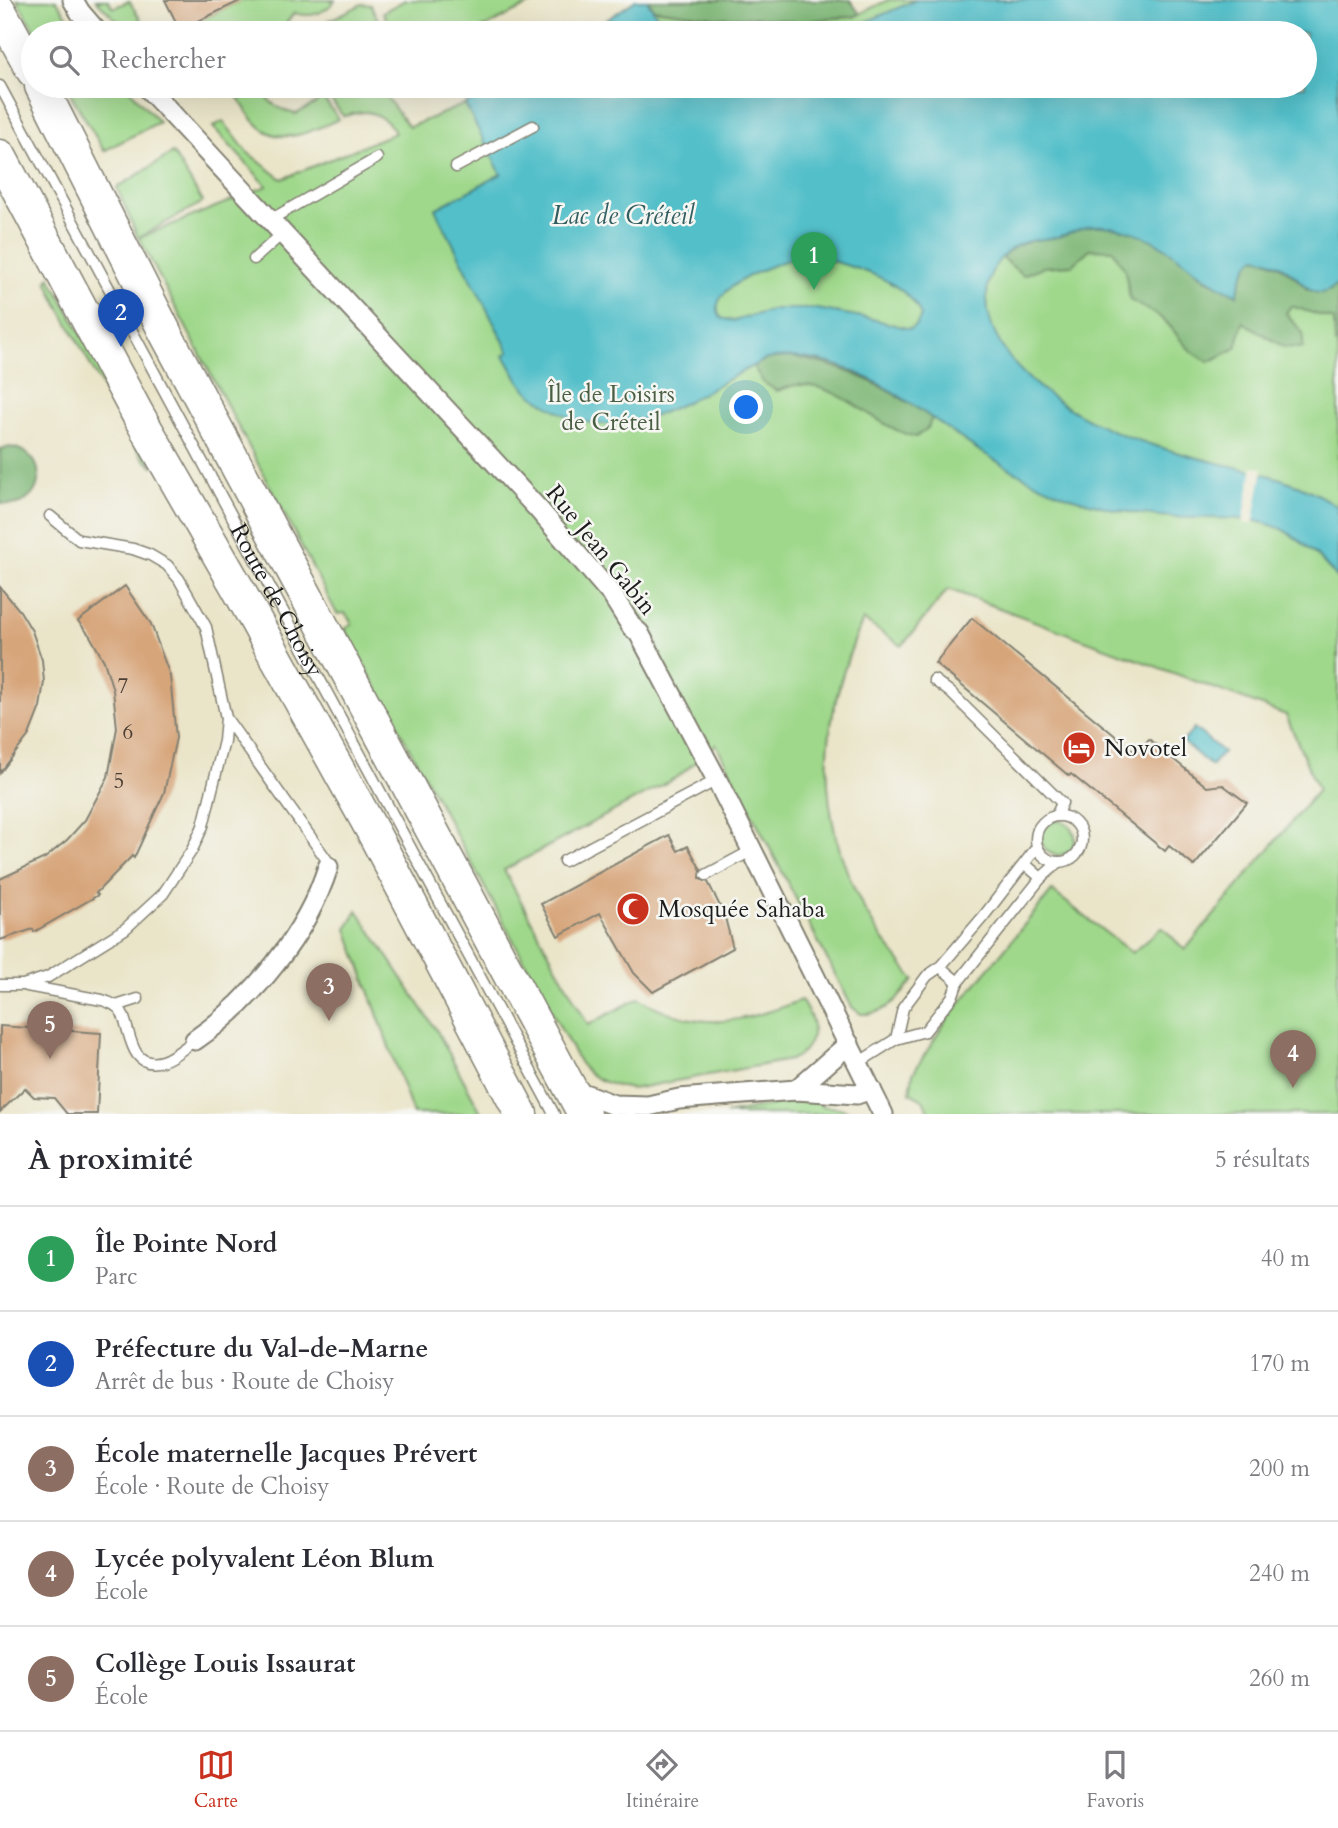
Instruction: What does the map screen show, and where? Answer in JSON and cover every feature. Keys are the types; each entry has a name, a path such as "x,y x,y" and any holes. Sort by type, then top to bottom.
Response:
{"main road":[{"path":"0,11 21,49"},
{"name":"Route de Choisy","path":"47,98 167,336 570,1106"},
{"name":"Route de Choisy","path":"0,156 8,181 373,832 521,1114"}],"street":[{"path":"73,0 88,21"},
{"name":"Rue Jean Gabin","path":"157,98 539,510 612,595 632,627 639,633 717,780 883,1114"},
{"path":"195,1040 236,1007 263,979 308,912 328,867"},
{"path":"796,1090 849,1044"},
{"path":"570,1106 648,1106 660,1109 679,1099 796,1090 857,1094 871,1089"}],"lane":[{"name":"Route de Choisy","path":"0,86 570,1106"},
{"path":"456,167 533,126"},
{"path":"254,259 276,227 377,159"},
{"path":"23,985 48,977 103,944 125,929 163,894 203,826 225,741 226,718 206,627 179,579 167,565 150,555 133,549 79,540 50,516"},
{"path":"934,680 950,692 1062,803 1056,816"},
{"path":"226,718 329,863 328,867"},
{"path":"564,861 717,780"},
{"path":"858,1063 896,1039 925,1031 952,996 958,982 1041,878 1059,862 1074,857 1082,844 1082,837 1076,824 1064,816 1049,818 1039,827 1035,840 1046,858 1059,862"},
{"path":"896,1039 903,1008 927,976 940,967 1037,847"},
{"path":"706,875 751,851"},
{"path":"1025,863 1041,878"},
{"path":"940,967 958,982"},
{"path":"0,985 23,985 102,1000 116,1006 122,1014 131,1046 145,1059 162,1061 195,1040"},
{"path":"116,1006 138,999"}],"green space":[{"path":"17,0 56,0 71,21 29,21"},
{"path":"96,0 108,0 113,8 129,1 142,21 117,21"},
{"path":"241,0 335,0 322,12 311,15 294,13 288,21 199,21"},
{"path":"405,0 539,0 497,21 387,21 383,12"},
{"name":"Île de Loisirs de Créteil","path":"636,0 648,0 654,9 719,18 754,17 786,21 605,21"},
{"path":"648,0 850,0 860,14 813,21 786,21 754,17 719,18 654,9"},
{"name":"Île de Loisirs de Créteil","path":"888,0 1338,0 1338,1114 931,1114 923,1100 910,1093 913,1073 948,1018 1052,891 1132,953 1162,927 1185,950 1318,790 1286,715 948,589 902,646 863,620 838,692 831,727 829,797 835,832 846,868 868,915 914,980 891,1004 878,1012 861,1014 852,1007 716,744 679,776 504,870 588,1025 639,998 680,1016 719,1021 759,1015 801,1000 812,1021 810,1039 804,1050 790,1060 632,1089 602,1081 584,1068 345,629 352,623 345,613 337,614 139,238 267,186 213,127 223,121 247,152 282,179 395,133 388,122 371,113 343,116 330,98 387,98 409,127 477,98 1317,98 1317,21 813,21 853,17"},
{"path":"362,4 371,5 378,21 328,21"},
{"path":"73,98 137,98 159,122 104,151"},
{"path":"238,98 267,98 284,110 296,114 323,98 339,119 307,132 286,136 265,131 249,115"},
{"path":"173,153 203,202 138,238 117,188"},
{"path":"1099,225 1127,229 1152,238 1175,253 1205,279 1237,295 1246,269 1256,257 1285,269 1308,290 1331,290 1338,284 1338,345 1335,343 1334,320 1291,306 1286,313 1303,333 1303,348 1284,347 1243,322 1236,348 1209,362 1190,349 1164,320 1130,300 1125,270 1113,250 1090,249 1072,265 1043,267 1023,275 1001,257 1016,246 1037,239 1057,237 1079,227"},
{"path":"50,277 154,467 144,459 127,433 53,295 47,280"},
{"path":"782,356 825,364 878,385 932,417 928,428 916,437 901,432 844,398 814,386 796,385 777,391 763,382 753,366"},
{"path":"10,447 24,452 34,460 38,471 34,492 26,500 14,504 0,503 0,449"},
{"path":"1058,821 1070,826 1075,838 1070,850 1058,855 1046,850 1041,838 1046,826"},
{"path":"357,910 437,1031 482,1114 413,1114 347,929"},
{"path":"821,1100 821,1106 840,1108 854,1114 725,1114 791,1102"}],"water":[{"path":"636,0 647,0 662,21 605,21"},
{"name":"Lac de Créteil","path":"916,0 1338,0 1338,284 1322,293 1316,292 1280,265 1256,257 1246,269 1237,295 1219,286 1160,244 1125,230 1097,226 1026,242 1011,249 992,272 987,301 994,332 1011,360 1035,384 1066,407 1106,428 1149,444 1293,483 1338,507 1338,579 1306,546 1283,530 1270,525 1243,519 1173,517 1132,512 1054,491 990,457 880,385 853,371 826,362 797,357 767,359 690,400 636,421 609,424 581,421 554,409 527,390 516,376 504,355 509,352 435,209 501,174 465,104 477,98 1317,98 1317,21 868,21","holes":["805,254 854,267 888,281 902,291 913,302 921,316 917,324 910,329 817,309 775,309 734,321 721,318 718,307 722,296 733,286 764,269"]},
{"path":"1194,728 1223,752 1211,766 1183,742"}],"pier":[{"path":"1253,466 1263,468 1253,524 1243,523"}],"building":[{"path":"165,0 242,0 199,21 176,21"},
{"path":"125,586 151,624 170,676 176,738 164,793 134,858 132,856 96,893 98,895 34,932 33,929 0,940 0,879 45,858 67,840 85,820 108,777 117,728 113,690 104,661 78,621"},
{"path":"0,587 32,631 42,660 44,682 40,707 29,735 0,773"},
{"name":"Novotel","path":"972,618 1136,753 1149,739 1207,787 1223,785 1247,803 1194,866 1169,846 1165,851 1071,774 1069,776 935,663"},
{"name":"Mosquée Sahaba","path":"669,835 678,851 688,846 701,870 700,879 708,882 724,914 733,948 653,992 634,973 600,913 558,936 541,904"},
{"path":"0,1026 101,1033 97,1114 67,1114 54,1098 34,1097 25,1088 0,1112"}],"place":[{"name":"Île Pointe Nord","path":"814,290"},
{"name":"Préfecture du Val-de-Marne","path":"121,347"},
{"name":"Novotel","path":"1079,748"},
{"name":"Mosquée Sahaba","path":"633,909"},
{"name":"École maternelle Jacques Prévert","path":"329,1021"},
{"name":"Collège Louis Issaurat","path":"50,1059"},
{"name":"Lycée polyvalent Léon Blum","path":"1293,1088"}]}
